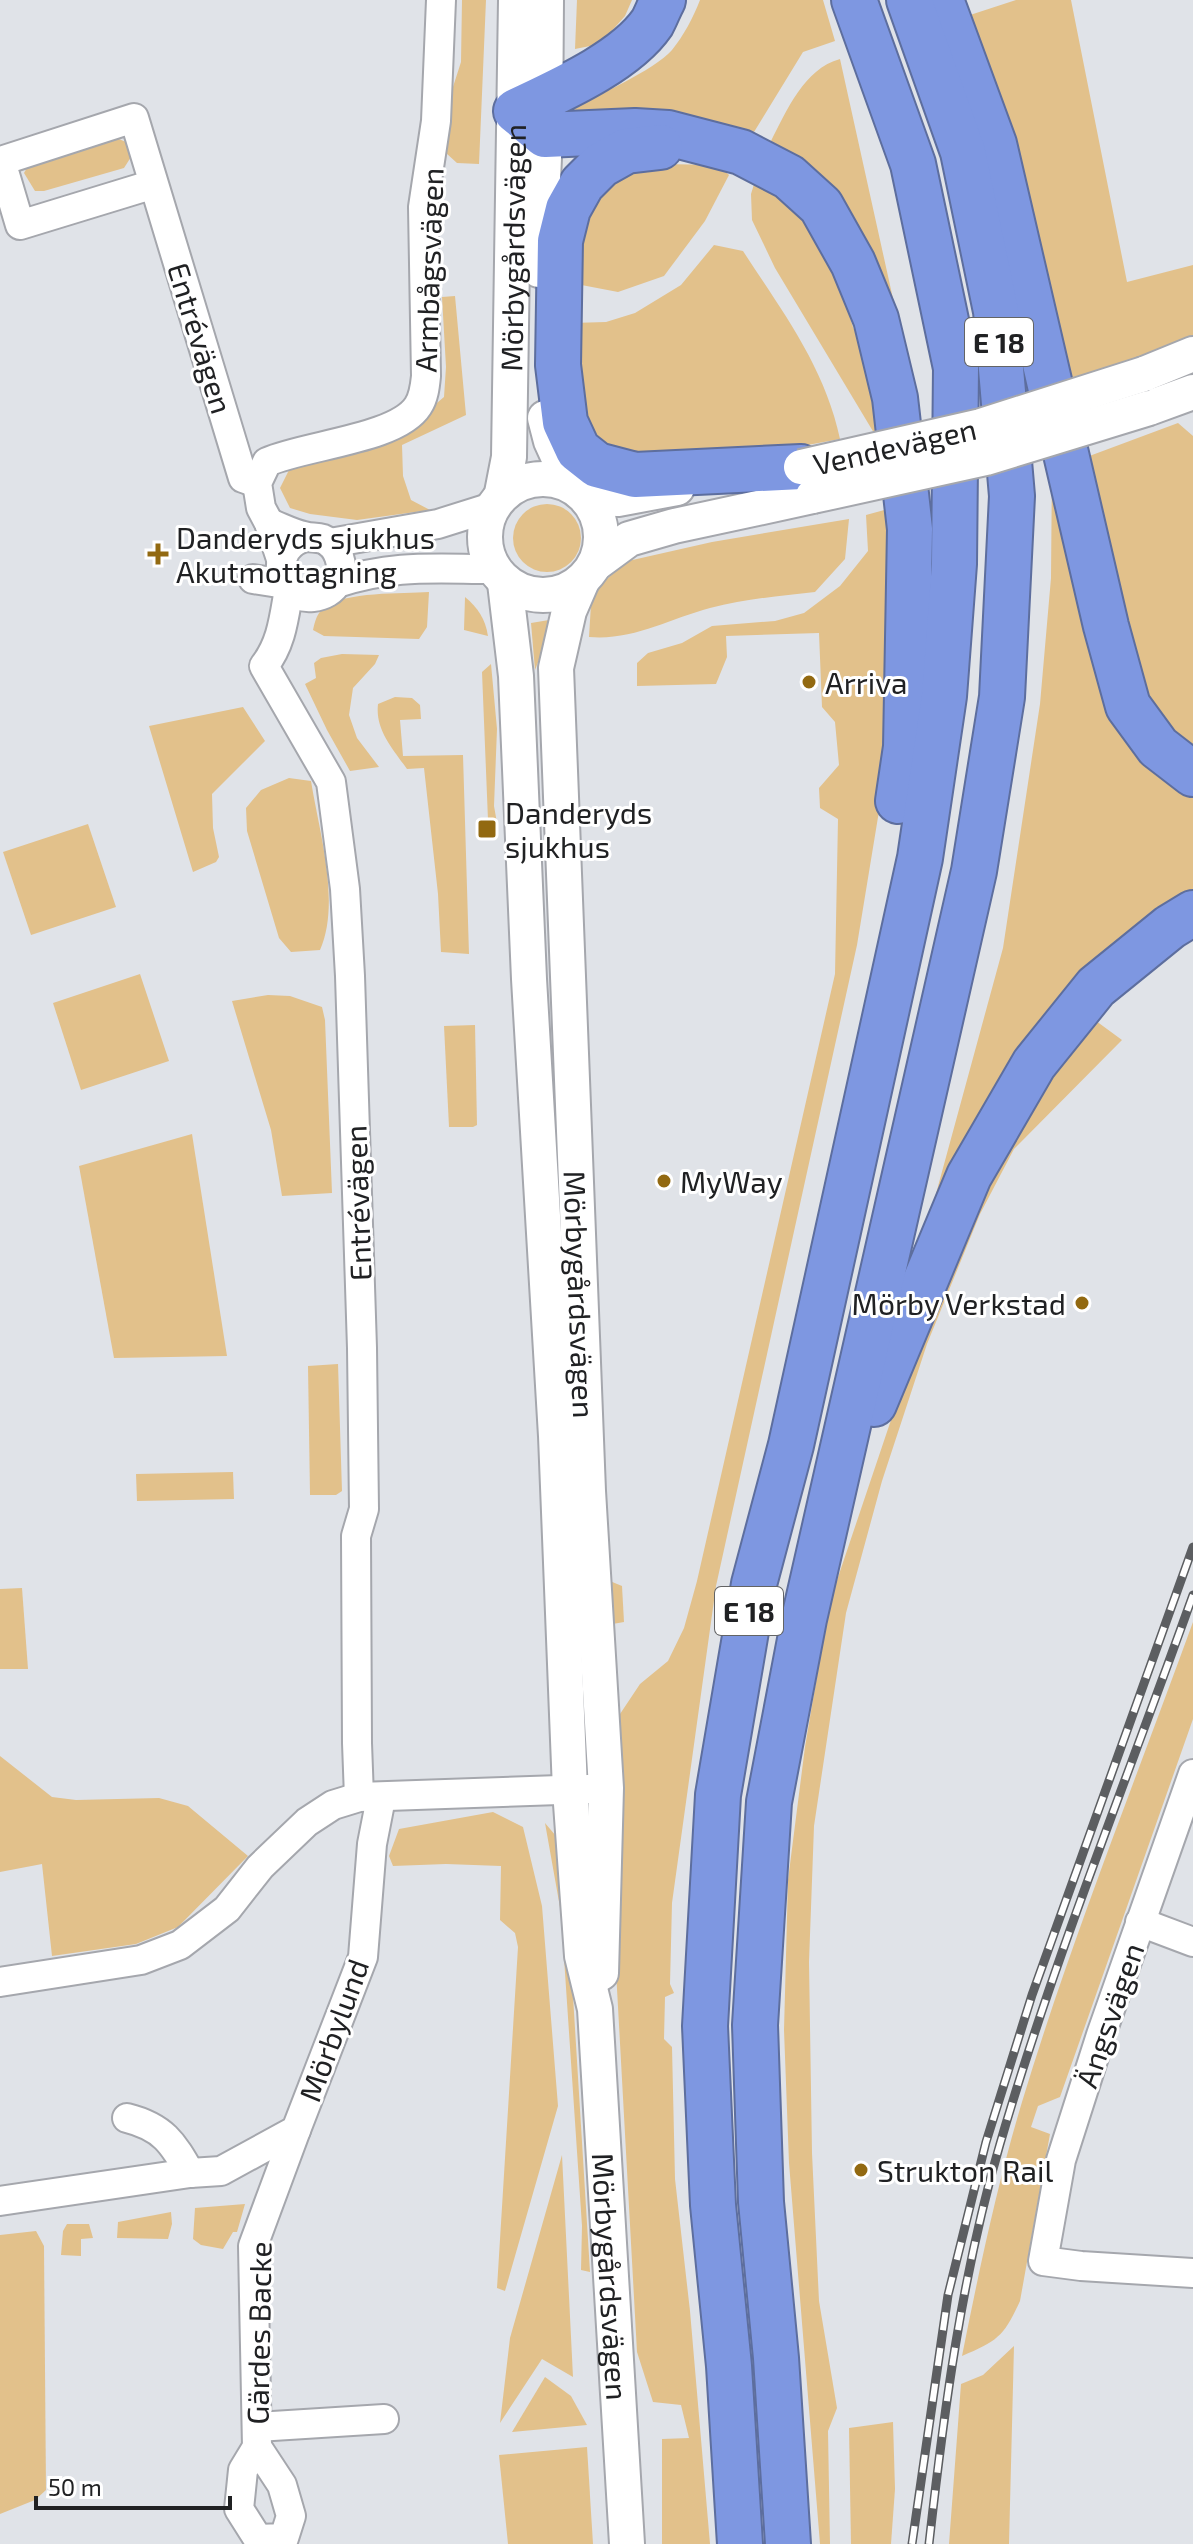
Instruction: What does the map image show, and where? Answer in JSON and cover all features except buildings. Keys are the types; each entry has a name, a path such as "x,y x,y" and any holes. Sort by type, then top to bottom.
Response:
{"highway":[{"path":"535,114 618,56 651,24 663,0"},
{"name":"E 18","path":"740,2544 729,2366 713,2205 705,2026 718,1795 754,1584 791,1445 920,858 944,696 954,564 956,368 913,164 854,0"},
{"name":"E 18","path":"788,2544 776,2358 761,2202 755,2025 769,1802 804,1619 974,871 1002,697 1012,496 996,311 963,152 909,0"},
{"path":"941,0 994,144 1106,626 1128,706 1158,747 1193,774"},
{"path":"535,114 635,131 668,133 702,141 741,152 789,177 821,206 853,263 876,319 895,398 910,529 906,747 875,967 881,1035"},
{"path":"702,141 626,151 601,165 582,184 568,209 560,241 558,365 565,422 578,450 597,465 635,475 807,481"},
{"path":"826,1521 969,1176 1034,1064 1096,987 1170,927 1193,913"}],"street":[{"name":"Armbågsvägen","path":"257,483 267,462 293,452 374,433 405,419 417,407 424,393 423,207 436,121 441,0"},
{"name":"Mörbygårdsvägen","path":"516,0 535,114 541,398 551,441 578,491"},
{"name":"Mörbygårdsvägen","path":"497,500 509,457 546,0"},
{"name":"Entrévägen","path":"154,184 20,225 1,161 134,118 173,243 243,478 257,483"},
{"name":"Vendevägen","path":"588,573 629,539 1144,374 1193,354"},
{"name":"Vendevägen","path":"578,491 618,499 807,481 986,458 1193,392"},
{"path":"289,579 291,543 438,524 497,500 528,480 551,479 578,491 597,515 602,538 588,573 556,595 524,593 499,576 485,551 484,528 497,500"},
{"path":"257,483 261,508 289,579 326,594 337,583 368,572 421,567 499,576"},
{"path":"269,523 318,540 340,559 337,583"},
{"name":"Mörbygårdsvägen","path":"588,573 569,611 556,668 556,683 586,1444 606,1788 603,1961 595,2009"},
{"name":"Mörbygårdsvägen","path":"499,576 516,676 529,979 556,1436 570,1790 582,1956 595,2009 627,2544"},
{"name":"Entrévägen","path":"289,579 275,653 264,666 331,782 346,903 362,1348 364,1509 356,1536 370,1797"},
{"name":"Ängsvägen","path":"1193,1774 1061,2160 1043,2261 1193,2273"},
{"path":"0,1982 141,1960 180,1945 227,1909 260,1867 307,1822 333,1805 370,1797 606,1788"},
{"name":"Mörbylund","path":"0,2201 221,2171 296,2130 363,1957 372,1844 370,1797"},
{"path":"1140,1922 1193,1942"},
{"path":"127,2118 148,2123 174,2145 190,2173"},
{"name":"Gärdes Backe","path":"296,2130 253,2246 257,2437 384,2419"}],"shaded area":[{"path":"462,0 486,0 479,164 457,163 435,143 461,62"},
{"path":"577,0 632,0 625,16 600,44 575,49"},
{"path":"700,0 823,0 835,41 803,52 754,132 685,117 568,110 623,83 664,58 684,32"},
{"path":"1016,0 1071,0 1127,282 1193,265 1193,343 1069,387 967,16"},
{"path":"840,59 907,362 789,153 771,141 790,104 807,81 827,64"},
{"path":"114,137 126,142 131,157 124,168 44,191 35,191 24,173 29,164"},
{"path":"661,164 718,165 729,175 705,221 664,276 618,292 571,283 587,203 608,178"},
{"path":"755,181 784,197 829,252 853,327 879,388 888,433 874,433 775,268 752,220 751,194"},
{"path":"714,245 743,251 813,364 840,439 775,451 656,460 609,452 587,427 572,323 606,322 635,313 681,285"},
{"path":"455,296 466,415 402,445 403,476 411,500 430,510 357,520 290,508 280,488 289,470 389,443 444,397 446,367 442,297"},
{"path":"1178,423 1193,436 1193,750 1168,729 1129,672 1084,458"},
{"path":"1052,465 1090,654 1128,745 1158,777 1193,794 1193,889 1133,929 942,1200 934,1201 1003,948 1040,704 1051,578"},
{"path":"540,504 554,504 566,509 576,519 581,538 576,557 566,567 554,572 540,572 528,567 518,557 513,545 513,531 518,519 528,509"},
{"path":"888,509 890,695 880,805 857,945 716,1586 672,1903 670,1984 674,1993 665,1997 664,2039 672,2047 675,2179 710,2544 662,2544 662,2439 689,2438 681,2405 653,2402 637,2352 613,1916 616,1720 640,1684 668,1661 684,1628 697,1581 835,974 838,819 820,808 819,788 839,765 835,722 822,707 819,633 726,636 727,657 716,684 637,686 637,663 648,653 682,643 712,626 775,621 804,613 840,586 868,551 866,515"},
{"path":"849,519 845,559 815,592 736,602 620,636 589,637 591,604 602,583 628,561 712,542"},
{"path":"429,592 427,627 419,639 324,636 313,630 324,608 345,599"},
{"path":"465,597 480,614 488,636 464,630"},
{"path":"555,619 535,670 531,623"},
{"path":"342,654 379,655 375,664 353,688 349,715 357,738 379,767 350,771 305,684 316,678 314,663 321,658"},
{"path":"491,664 497,729 494,806 497,823 488,820 482,672"},
{"path":"395,697 412,698 420,705 421,719 400,720 403,756 463,755 469,954 441,952 424,768 407,769 386,739 379,722 378,704"},
{"path":"243,707 265,741 212,794 213,828 219,857 216,862 193,872 149,726"},
{"path":"289,778 311,781 323,844 329,911 320,950 291,952 279,938 247,831 246,808 261,790"},
{"path":"88,824 116,907 31,935 3,852"},
{"path":"140,974 169,1061 81,1090 53,1003"},
{"path":"268,995 290,996 322,1007 332,1193 282,1196 271,1130 232,1001"},
{"path":"1092,1018 1122,1040 1014,1149 980,1214 927,1344 882,1481 846,1613 814,1826 809,1962 812,2153 819,2301 837,2408 828,2431 830,2544 820,2544 789,2163 784,2030 788,1880 805,1747 829,1604 890,1423 949,1270 1010,1138"},
{"path":"475,1025 477,1125 449,1127 444,1026"},
{"path":"192,1134 227,1356 114,1358 79,1166"},
{"path":"338,1364 342,1491 336,1495 310,1495 308,1366"},
{"path":"233,1472 234,1499 137,1501 136,1474"},
{"path":"605,1579 622,1586 624,1622 607,1625"},
{"path":"22,1588 28,1669 0,1669 0,1589"},
{"path":"1193,1622 1193,1719 1060,2097 1038,2106 1031,2127 1050,2134 1020,2301 998,2336 962,2356 1004,2165 1041,2041"},
{"path":"0,1756 52,1797 76,1800 159,1798 188,1806 248,1856 178,1927 136,1944 52,1956 42,1864 0,1872"},
{"path":"493,1812 523,1827 542,1906 558,2106 505,2291 497,2288 518,1947 515,1933 500,1920 501,1866 393,1866 389,1856 399,1829"},
{"path":"545,1823 561,1842 590,2272 581,2270 582,2226 561,1913"},
{"path":"562,2155 573,2377 542,2359 500,2423 510,2338"},
{"path":"245,2204 237,2232 233,2232 223,2249 201,2245 193,2239 195,2208"},
{"path":"171,2212 168,2239 117,2238 118,2222"},
{"path":"67,2224 89,2224 93,2238 81,2239 81,2256 61,2255 63,2231"},
{"path":"36,2231 44,2246 46,2490 35,2500 0,2514 0,2235"},
{"path":"1014,2346 1009,2544 949,2544 961,2384 983,2375"},
{"path":"545,2377 571,2396 587,2425 512,2432"},
{"path":"893,2422 895,2489 891,2544 851,2544 849,2428"},
{"path":"587,2447 593,2544 508,2544 499,2455"}],"railway":[{"path":"912,2544 948,2295 986,2142 1032,1995 1193,1547"},
{"path":"929,2544 956,2342 975,2242 1000,2144 1044,2005 1193,1595"}],"place":[{"name":"Danderyds sjukhus Akutmottagning","path":"158,554"},
{"name":"Arriva","path":"809,682"},
{"name":"Danderyds sjukhus","path":"487,829"},
{"name":"MyWay","path":"664,1181"},
{"name":"Mörby Verkstad","path":"1082,1303"},
{"name":"Strukton Rail","path":"861,2170"}]}
